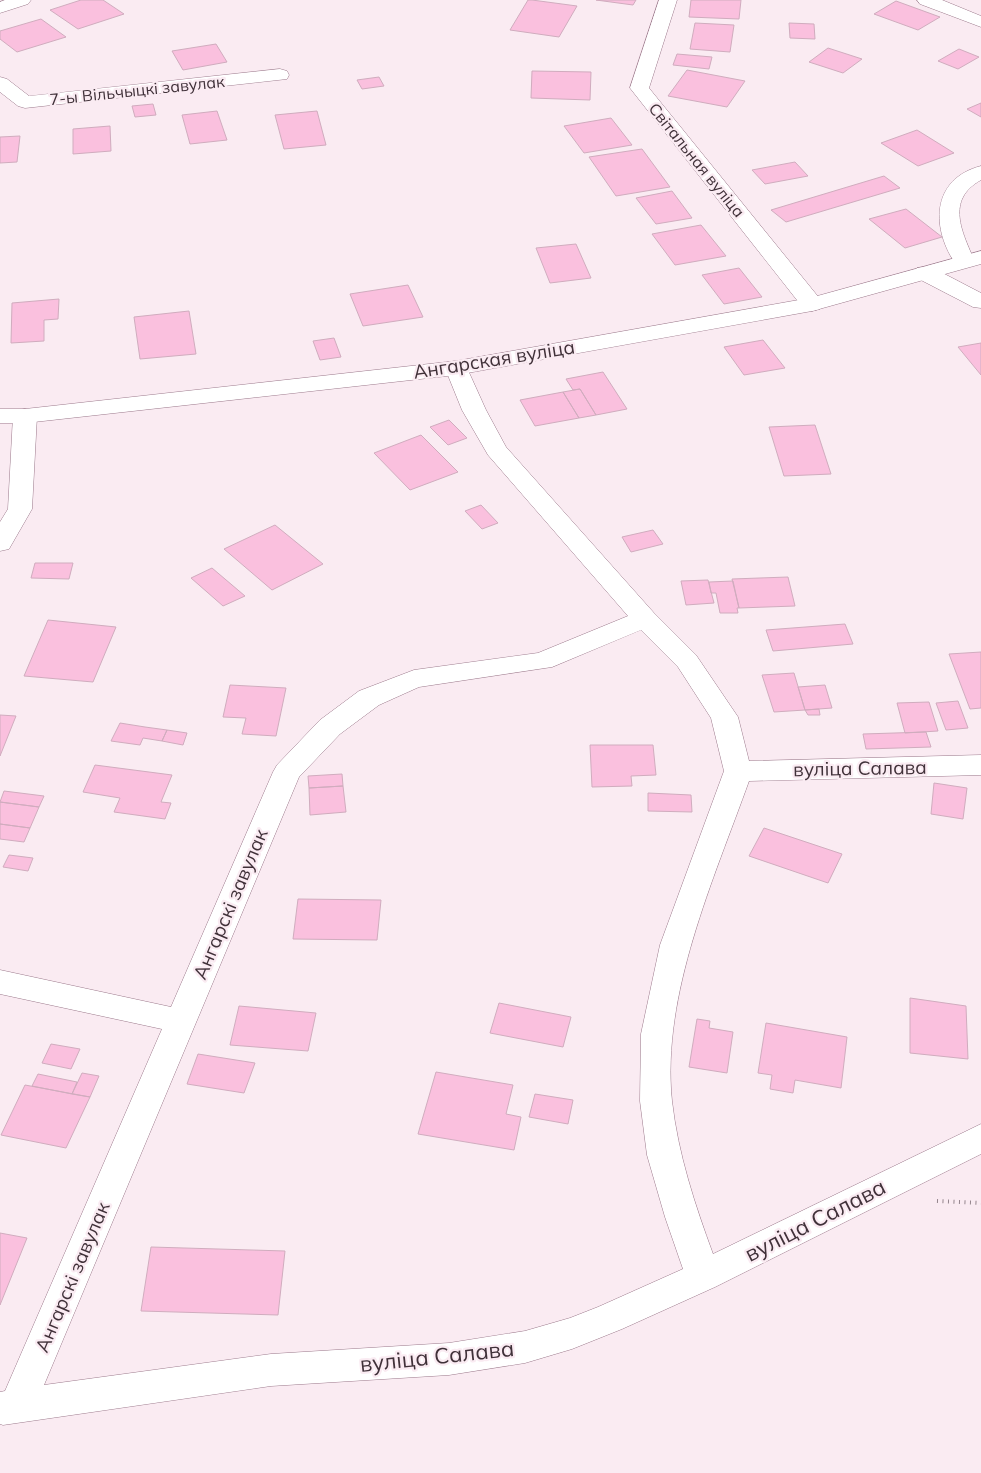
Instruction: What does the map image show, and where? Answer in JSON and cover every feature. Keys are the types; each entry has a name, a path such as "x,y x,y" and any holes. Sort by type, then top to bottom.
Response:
{"street":[{"path":"0,8 22,0"},
{"name":"Світальная вуліца","path":"668,0 639,88 812,304"},
{"path":"926,0 981,22"},
{"name":"7-ы Вільчыцкі завулак","path":"0,83 25,102 280,75"},
{"path":"972,260 952,232 947,208 954,190 981,172"},
{"name":"Ангарская вуліца","path":"0,416 25,416 456,368 812,304 972,260"},
{"path":"925,273 981,302"},
{"path":"456,368 474,410 496,450 645,619 687,661 724,717 738,771 676,945 657,1034 656,1100 664,1155 682,1217 704,1276"},
{"path":"0,543 20,509 25,416"},
{"name":"Ангарскі завулак","path":"9,1407 180,1021 287,772 330,727 369,698 414,679 543,661 645,619"},
{"name":"вуліца Салава","path":"738,771 981,765"},
{"path":"0,982 180,1021"},
{"name":"вуліца Салава","path":"9,1407 271,1370 449,1359 525,1347 572,1333 603,1321 704,1276 981,1138"}],"building":[{"path":"81,0 103,0 124,14 78,29 50,10"},
{"path":"528,0 577,6 559,37 510,30"},
{"path":"596,0 636,0 633,5"},
{"path":"691,0 741,0 739,19 689,17"},
{"path":"896,1 940,17 918,30 874,14"},
{"path":"41,19 66,37 17,52 0,39 0,31"},
{"path":"695,23 734,25 730,52 690,49"},
{"path":"789,23 814,24 815,39 790,38"},
{"path":"216,44 227,62 183,70 172,51"},
{"path":"828,48 862,59 843,73 809,62"},
{"path":"959,49 979,57 958,69 938,61"},
{"path":"677,54 712,57 709,69 673,65"},
{"path":"687,70 745,81 727,107 668,96"},
{"path":"532,71 591,72 590,100 531,98"},
{"path":"379,77 384,86 362,89 357,80"},
{"path":"981,103 981,117 967,109"},
{"path":"153,104 156,115 135,117 132,106"},
{"path":"217,111 227,140 190,144 182,115"},
{"path":"317,111 326,145 284,149 275,115"},
{"path":"611,118 632,145 584,153 564,126"},
{"path":"110,126 111,151 73,154 73,129"},
{"path":"917,130 954,153 918,166 881,143"},
{"path":"20,136 17,162 0,163 0,137"},
{"path":"642,149 670,187 616,196 589,157"},
{"path":"795,162 808,176 765,184 752,170"},
{"path":"884,176 900,188 786,222 771,210"},
{"path":"672,191 692,218 656,224 636,198"},
{"path":"906,209 942,237 905,248 869,219"},
{"path":"701,225 726,256 675,265 652,234"},
{"path":"576,244 591,278 550,283 536,248"},
{"path":"739,268 762,297 724,304 702,275"},
{"path":"408,285 423,317 363,326 350,294"},
{"path":"59,299 58,319 44,320 44,341 11,343 12,303"},
{"path":"189,311 196,354 140,359 134,317"},
{"path":"334,338 341,357 320,360 313,341"},
{"path":"763,340 785,368 744,375 724,347"},
{"path":"981,343 981,375 958,347"},
{"path":"603,372 627,409 596,415 580,389 573,390 566,379"},
{"path":"580,389 596,415 579,418 563,392"},
{"path":"563,392 579,418 535,426 520,400"},
{"path":"449,420 467,438 448,445 430,427"},
{"path":"815,425 831,474 784,476 769,427"},
{"path":"421,435 458,472 410,490 374,453"},
{"path":"481,505 498,523 482,529 465,511"},
{"path":"275,525 323,564 272,590 224,549"},
{"path":"653,530 663,544 631,552 622,537"},
{"path":"35,563 73,563 69,579 31,578"},
{"path":"212,568 245,596 223,606 191,578"},
{"path":"788,577 795,606 739,608 732,579"},
{"path":"708,580 714,603 686,605 681,581"},
{"path":"733,581 739,608 737,608 738,613 720,613 716,593 711,593 709,582"},
{"path":"48,620 116,627 93,682 24,676"},
{"path":"845,624 853,644 773,651 766,630"},
{"path":"981,652 981,708 970,709 949,654"},
{"path":"794,673 805,710 774,712 762,675"},
{"path":"230,685 286,688 276,736 242,734 246,718 223,717"},
{"path":"825,685 832,708 805,710 798,687"},
{"path":"958,701 968,728 946,730 936,703"},
{"path":"929,702 938,731 905,733 897,703"},
{"path":"819,709 820,715 808,715 805,710"},
{"path":"0,715 16,716 0,756"},
{"path":"120,723 167,730 162,741 143,738 140,745 111,741"},
{"path":"167,730 187,733 183,745 162,741"},
{"path":"926,732 931,747 866,749 863,734"},
{"path":"590,745 653,745 656,775 631,776 632,786 592,787"},
{"path":"95,765 172,775 161,802 171,803 165,819 114,812 120,798 83,792"},
{"path":"342,774 343,786 309,788 308,776"},
{"path":"934,783 967,788 963,819 931,814"},
{"path":"343,786 346,812 310,815 309,788"},
{"path":"4,791 44,796 39,807 0,802"},
{"path":"648,793 691,795 692,812 648,811"},
{"path":"0,802 39,807 30,828 0,824"},
{"path":"0,824 30,828 24,842 0,839"},
{"path":"764,828 842,854 828,883 749,856"},
{"path":"9,855 33,858 28,871 3,867"},
{"path":"298,899 381,900 377,940 293,939"},
{"path":"910,998 966,1006 968,1059 910,1053"},
{"path":"499,1003 571,1017 563,1047 490,1033"},
{"path":"239,1006 316,1013 308,1051 230,1045"},
{"path":"697,1019 710,1021 709,1028 733,1032 727,1073 689,1067"},
{"path":"766,1023 847,1037 841,1088 795,1080 793,1093 770,1089 772,1075 758,1073"},
{"path":"51,1044 80,1049 71,1069 42,1063"},
{"path":"198,1054 255,1063 244,1093 187,1084"},
{"path":"436,1072 513,1085 506,1114 521,1117 514,1150 418,1134"},
{"path":"82,1073 99,1076 90,1097 72,1094"},
{"path":"38,1074 77,1082 72,1094 32,1086"},
{"path":"25,1085 90,1097 66,1148 1,1135"},
{"path":"535,1094 573,1100 568,1124 529,1117"},
{"path":"0,1233 27,1238 0,1305"},
{"path":"151,1247 285,1251 278,1315 141,1311"}]}
